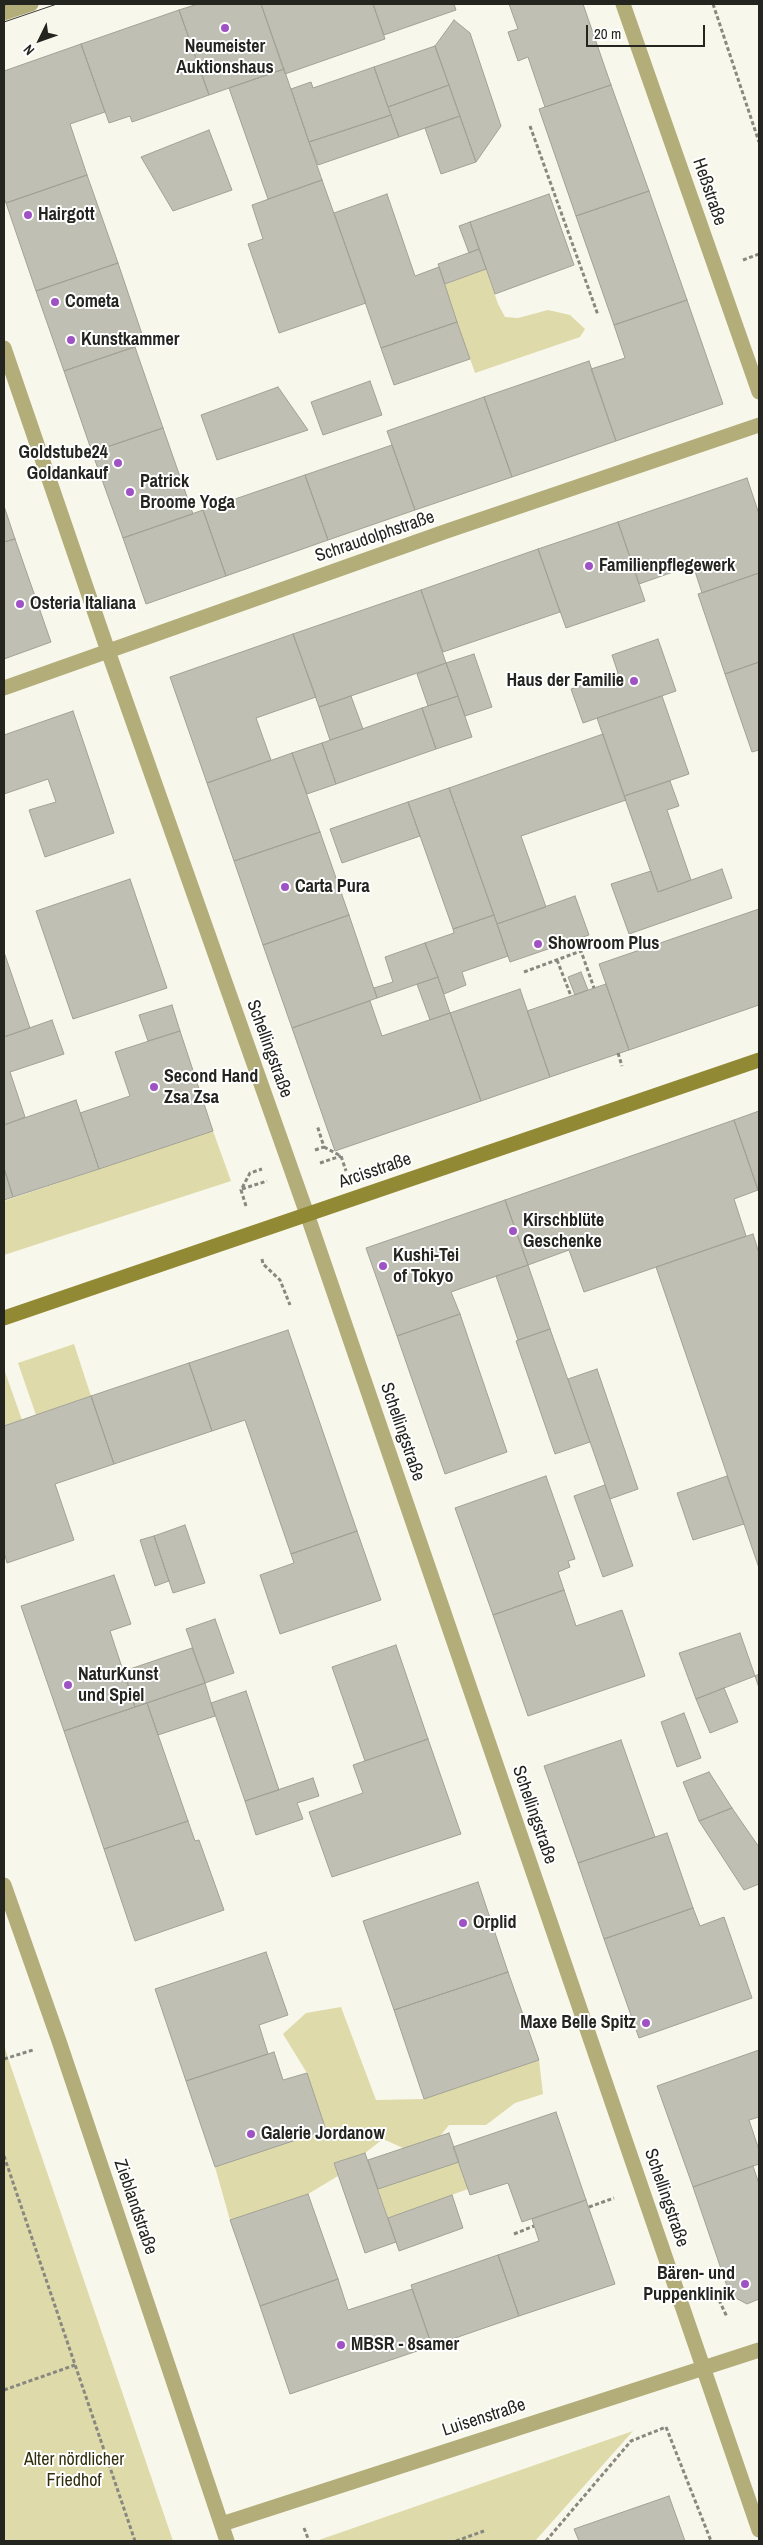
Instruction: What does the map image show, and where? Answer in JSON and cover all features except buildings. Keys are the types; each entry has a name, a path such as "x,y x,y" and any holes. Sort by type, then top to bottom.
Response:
{"main road":[{"name":"Arcisstraße","path":"4,1318 759,1060"}],"street":[{"path":"4,13 32,4"},
{"name":"Heßstraße","path":"623,4 759,392"},
{"name":"Schellingstraße","path":"4,348 108,651 307,1214 759,2530"},
{"name":"Schraudolphstraße","path":"4,688 759,424"},
{"name":"Zieblandstraße","path":"4,1886 59,2041 227,2541"},
{"name":"Luisenstraße","path":"222,2524 759,2350"}],"path":[{"path":"713,4 759,142"},
{"path":"530,126 598,315"},
{"path":"524,972 581,951 594,988"},
{"path":"557,960 570,996"},
{"path":"618,1054 622,1066"},
{"path":"4,2156 135,2541"},
{"path":"514,2234 534,2226"},
{"path":"718,2300 728,2317"},
{"path":"4,2390 75,2365"},
{"path":"546,2541 631,2441 666,2427 711,2541"},
{"path":"456,2541 484,2531"}],"green space":[{"path":"486,269 498,304 505,317 518,318 548,310 570,315 585,329 580,337 475,373 444,285"},
{"path":"213,1131 231,1181 4,1255 4,1201"},
{"path":"74,1344 91,1396 36,1415 18,1363"},
{"path":"4,1369 22,1420 4,1426"},
{"path":"341,2007 376,2100 424,2099 539,2060 543,2094 515,2103 486,2125 449,2125 423,2157 383,2139 365,2153 334,2163 338,2176 308,2194 230,2220 215,2167 326,2130 307,2073 283,2034 306,2013"},
{"name":"Alter nördlicher Friedhof","path":"4,2045 8,2058 173,2541 4,2541"},
{"path":"459,2162 468,2189 388,2218 378,2189"},
{"path":"633,2431 535,2541 316,2541"}],"tram line":[{"path":"4,5 8,4"},
{"path":"4,22 57,4"}],"place":[{"name":"Neumeister Auktionshaus","path":"225,28"},
{"name":"Hairgott","path":"28,215"},
{"name":"Cometa","path":"55,302"},
{"name":"Kunstkammer","path":"71,340"},
{"name":"Goldstube24 Goldankauf","path":"118,463"},
{"name":"Patrick Broome Yoga","path":"130,492"},
{"name":"Familienpflegewerk","path":"589,566"},
{"name":"Osteria Italiana","path":"20,604"},
{"name":"Haus der Familie","path":"634,681"},
{"name":"Carta Pura","path":"285,887"},
{"name":"Showroom Plus","path":"538,944"},
{"name":"Second Hand Zsa Zsa","path":"154,1087"},
{"name":"Kirschblüte Geschenke","path":"513,1231"},
{"name":"Kushi-Tei of Tokyo","path":"383,1266"},
{"name":"NaturKunst und Spiel","path":"68,1685"},
{"name":"Orplid","path":"463,1923"},
{"name":"Maxe Belle Spitz","path":"646,2023"},
{"name":"Galerie Jordanow","path":"251,2134"},
{"name":"Bären- und Puppenklinik","path":"745,2284"},
{"name":"MBSR - 8samer","path":"341,2345"}]}
